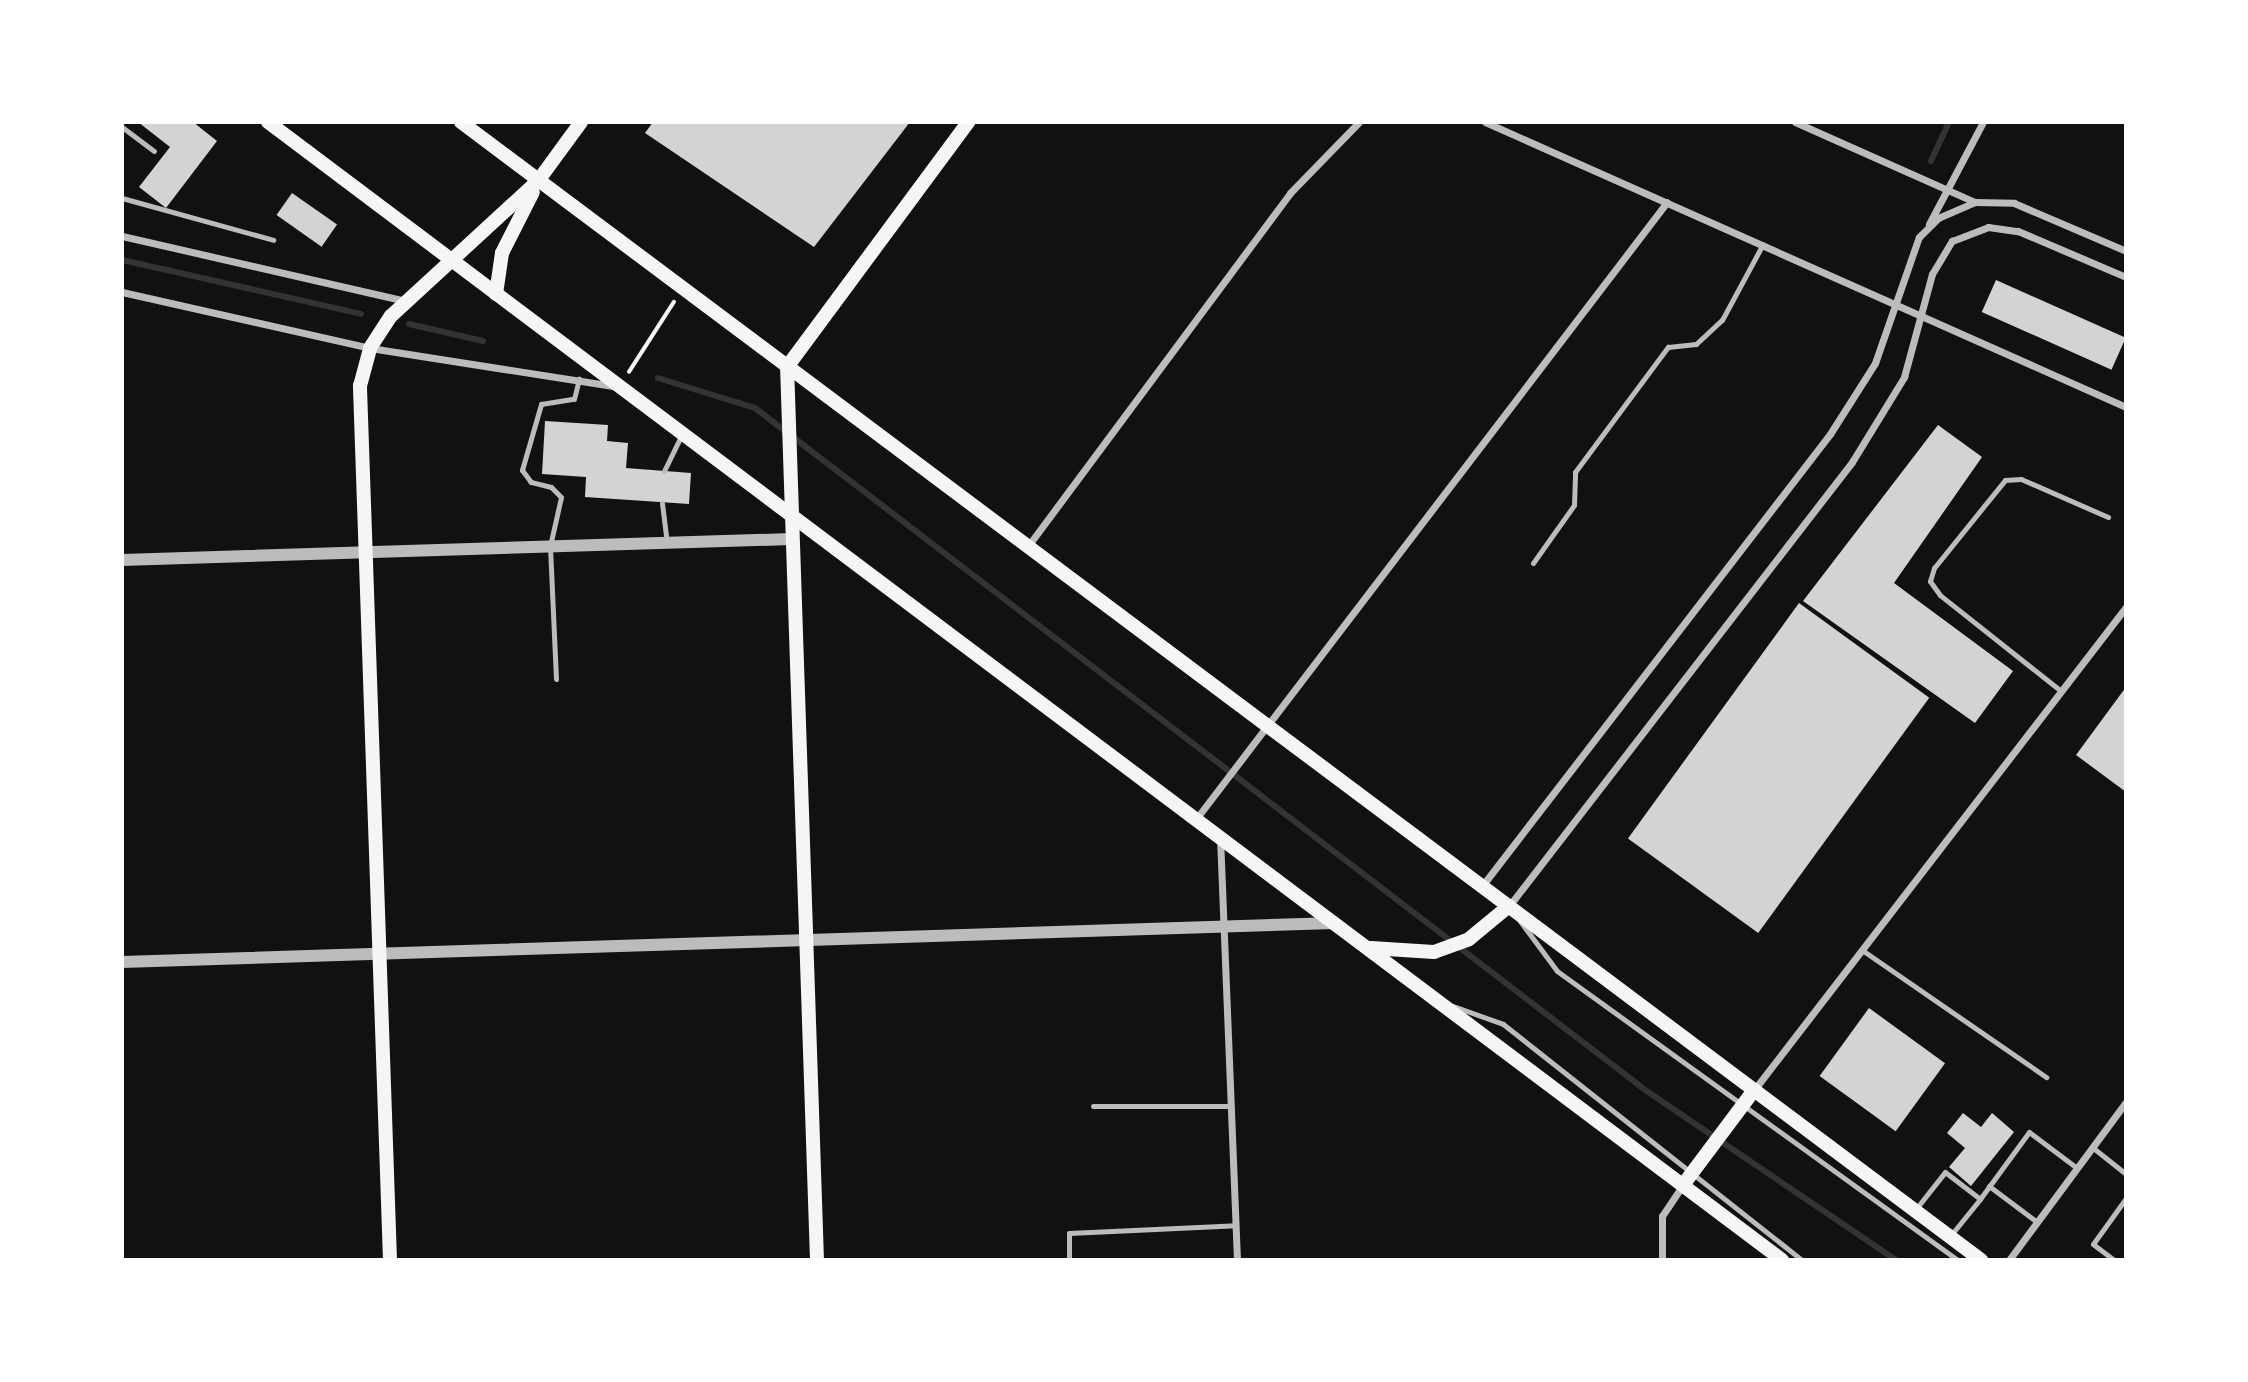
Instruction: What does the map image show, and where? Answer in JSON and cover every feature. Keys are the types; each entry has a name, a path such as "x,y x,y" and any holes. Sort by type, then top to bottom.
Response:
{"main road":[{"path":"268,122 1437,1000 1690,1176 1782,1259"},
{"path":"461,122 1482,886 1504,911 1747,1100 1915,1210 1982,1259"},
{"path":"496,294 502,253 538,181 582,122"},
{"path":"817,1259 787,367 968,122"},
{"path":"390,1259 360,386 370,348 405,301 538,181"},
{"path":"1367,948 1397,953 1457,943 1504,911"},
{"path":"1690,1176 1747,1100"}],"street":[{"path":"1027,546 1290,193 1359,122"},
{"path":"1485,122 1923,314 2126,407"},
{"path":"1794,122 1975,202 2014,203 2126,251"},
{"path":"1482,886 1830,434 1875,363 1927,227 1983,122"},
{"path":"1196,819 1667,202"},
{"path":"1927,227 1975,202"},
{"path":"1504,911 1852,462 1905,377 1943,250 1978,229 2018,231 2126,277"},
{"path":"122,236 405,301"},
{"path":"122,292 370,348 620,387"},
{"path":"122,561 792,539"},
{"path":"1747,1100 2126,607"},
{"path":"1220,837 1237,1259"},
{"path":"122,962 1334,923"},
{"path":"2009,1259 2126,1102"},
{"path":"1662,1259 1662,1216 1690,1176"}],"lane":[{"path":"122,127 153,151"},
{"path":"122,198 273,240"},
{"path":"1533,563 1574,505 1575,472 1668,347 1696,344 1722,320 1763,244"},
{"path":"556,679 550,546 561,497 522,470 541,404 574,399 579,379"},
{"path":"664,471 682,433"},
{"path":"2061,691 1940,595 1930,580 1934,568 2005,480 2021,479 2108,517"},
{"path":"662,503 667,543"},
{"path":"1504,911 1557,971 1686,1067 1747,1100 1958,1259"},
{"path":"1862,950 2046,1077"},
{"path":"1093,1106 1231,1106"},
{"path":"1950,1236 2029,1132 2077,1168"},
{"path":"2092,1147 2126,1174"},
{"path":"1915,1210 1945,1172 1980,1199"},
{"path":"1690,1176 1802,1259"},
{"path":"1989,1186 2037,1222"},
{"path":"2114,1259 2092,1244 2126,1198"},
{"path":"1069,1259 1069,1233 1236,1225"}],"path":[{"path":"620,387 682,289"}],"building":[{"path":"138,122 193,122 217,141 166,208 139,187 170,147"},
{"path":"653,122 910,122 814,247 645,133"},
{"path":"292,193 337,225 322,247 277,215"},
{"path":"1996,280 2126,338 2111,370 1982,312"},
{"path":"545,421 608,425 607,441 628,443 626,468 691,473 689,504 585,497 586,477 542,474"},
{"path":"1938,425 1982,457 1894,583 2013,671 1975,723 1803,601"},
{"path":"1799,603 1929,698 1758,933 1628,838"},
{"path":"2126,687 2126,792 2076,755"},
{"path":"1869,1008 1945,1063 1896,1131 1820,1076"},
{"path":"1963,1113 1981,1127 1992,1113 2014,1132 1971,1186 1949,1167 1965,1148 1947,1133"}],"waterway":[{"path":"1931,161 1949,122"},
{"path":"122,260 361,314"},
{"path":"409,324 483,341"},
{"path":"658,378 755,408 1648,1092 1896,1260"}]}
